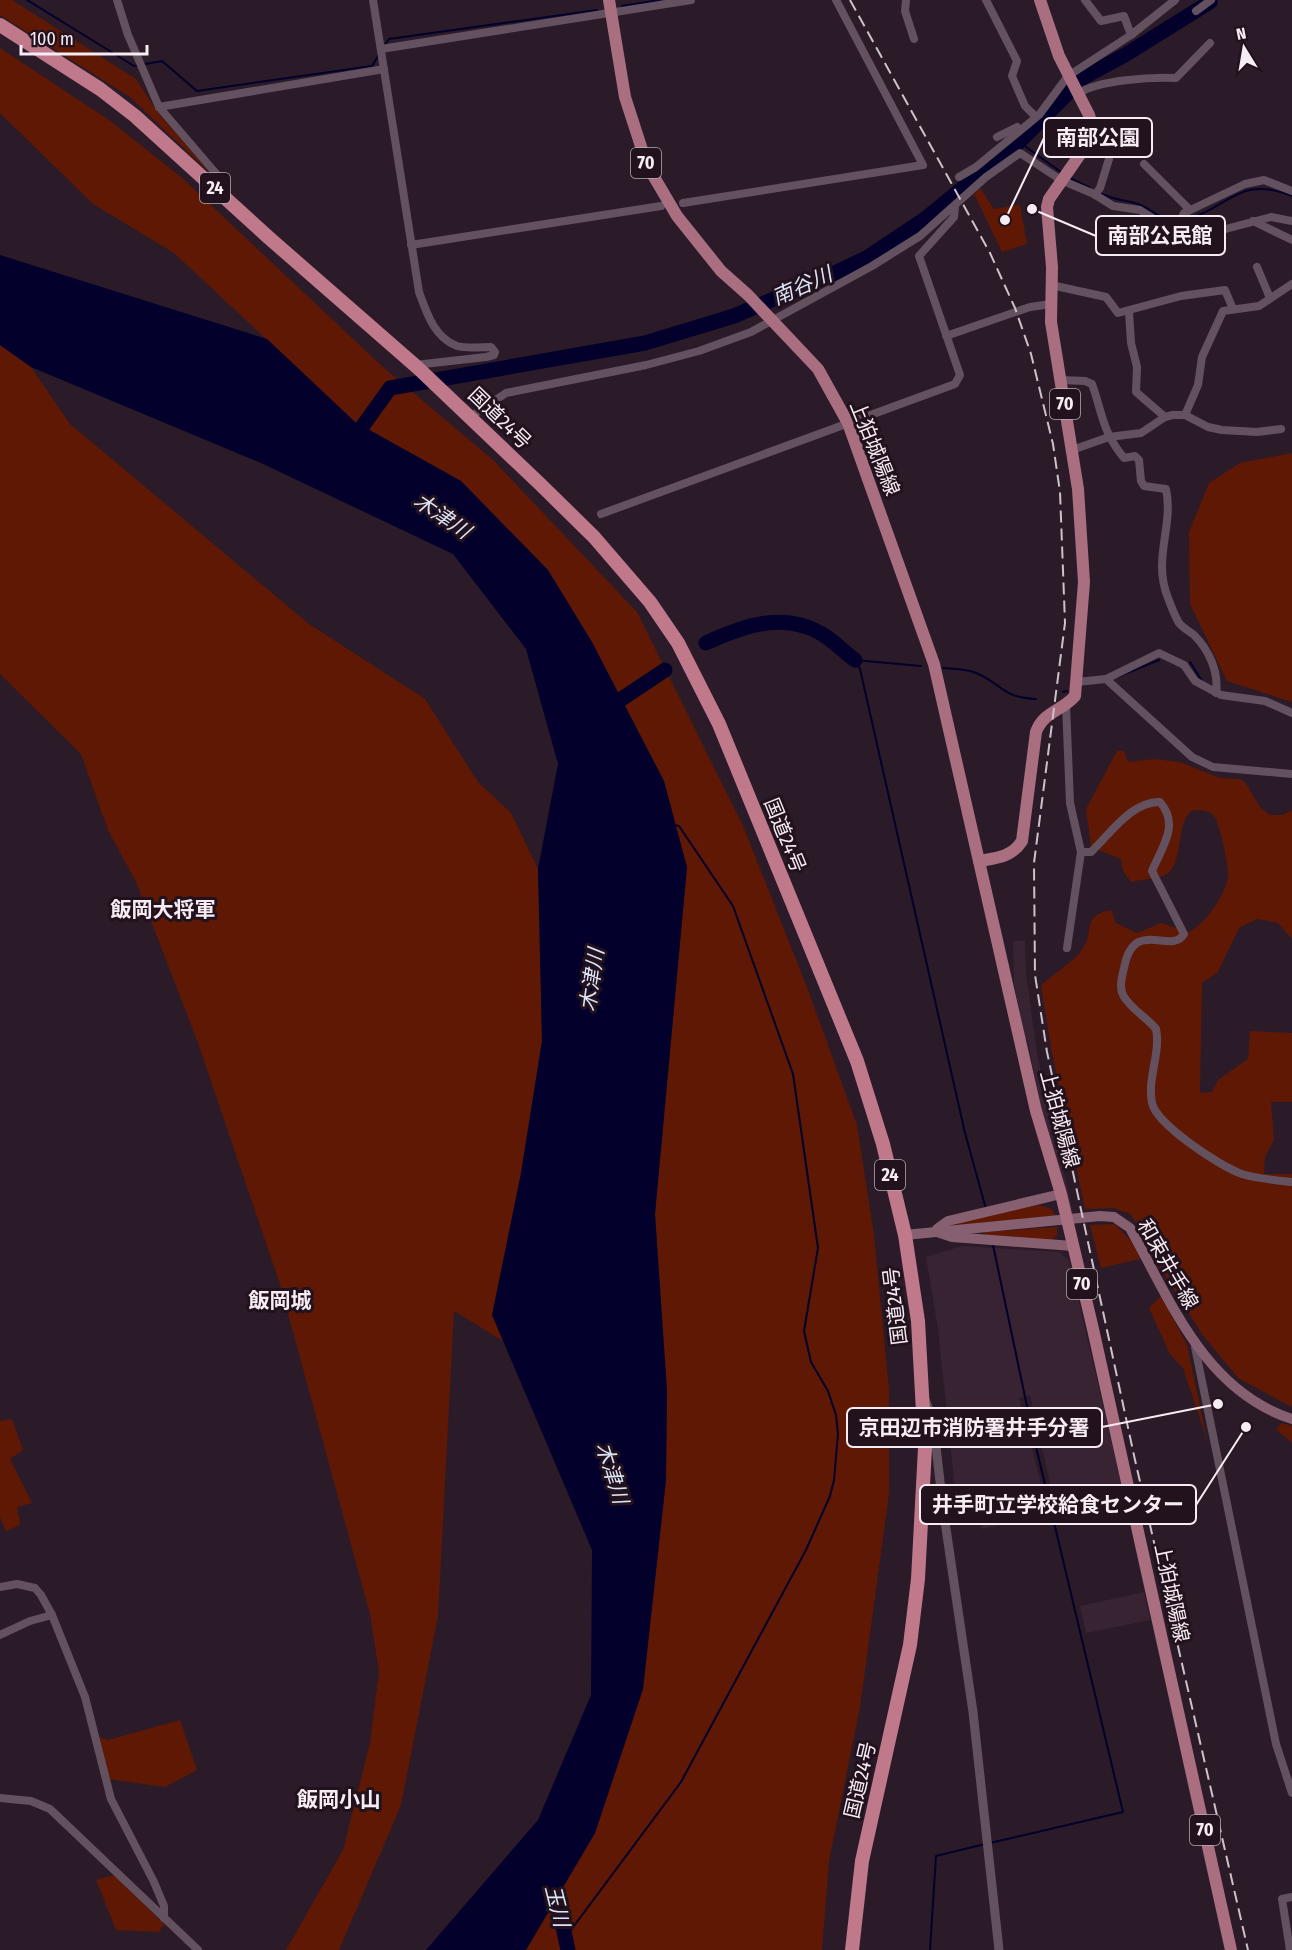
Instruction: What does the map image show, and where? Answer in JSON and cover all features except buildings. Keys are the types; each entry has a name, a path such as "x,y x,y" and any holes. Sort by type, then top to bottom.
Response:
{"highway":[{"name":"国道24号","path":"0,25 118,102 454,400 594,537 650,602 678,643 719,724 857,1061 883,1144 905,1235 918,1321 923,1396 923,1519 910,1645 862,1861 852,1950"}],"main road":[{"name":"上狛城陽線","path":"609,0 625,97 647,165 677,216 721,271 748,295 818,369 848,423 934,664 1036,1111 1061,1194 1231,1950"},
{"name":"70","path":"979,861 1006,856 1016,851 1022,842 1036,732 1044,718 1066,705 1075,696 1077,682 1084,582 1078,489 1051,304 1047,207 1061,180 1093,134 1089,115 1078,92 1066,80 1040,0"},
{"path":"934,1231 948,1221 1061,1194"},
{"name":"和束井手線","path":"905,1235 1100,1216 1114,1217 1130,1228 1196,1347 1219,1375 1239,1390 1292,1419"},
{"path":"934,1231 952,1237 1072,1246"}],"street":[{"path":"117,0 128,35 159,107 219,177 228,199"},
{"path":"374,0 411,245 419,292 428,319 442,337 457,346 491,347 495,351 494,355 486,357 417,366"},
{"path":"381,49 691,0"},
{"path":"683,203 923,165 836,0"},
{"path":"906,0 905,11 914,39"},
{"path":"986,0 1017,61 1012,76 1026,106 1033,114"},
{"path":"1085,0 1101,21 1124,16 1131,35"},
{"path":"997,137 1006,135 1033,114 1066,80 1131,35 1175,0"},
{"path":"1196,11 1211,0"},
{"path":"1078,92 1096,84 1154,77 1176,78 1210,43"},
{"path":"159,107 384,69"},
{"path":"959,177 976,167 1039,115 1066,80"},
{"path":"470,417 506,393 699,351 750,332 769,317 873,266 920,236 986,177 1020,153 1061,180 1113,206 1140,210 1162,224 1178,227 1199,236 1271,217 1292,221"},
{"path":"1095,195 1100,188 1109,159"},
{"path":"1144,164 1190,210"},
{"path":"1178,227 1184,213 1245,184 1264,180 1292,191"},
{"path":"411,245 662,206"},
{"path":"601,514 955,384 960,375 919,256 954,217 955,207"},
{"path":"1252,221 1292,240"},
{"path":"1257,267 1270,298"},
{"path":"1185,415 1198,385 1202,357 1223,311 1259,306 1292,284"},
{"path":"1051,285 1106,297 1118,313 1129,311 1135,306 1181,296 1225,290 1233,309"},
{"path":"946,336 1019,310 1051,304"},
{"path":"1129,311 1131,343 1137,367 1136,392 1165,417"},
{"path":"1061,380 1085,381 1092,384 1102,424 1109,437 1124,458 1135,456 1139,460 1141,465 1139,474 1144,486 1166,489 1169,512 1163,540 1160,573 1180,625 1196,637 1213,664 1218,676 1216,693"},
{"path":"1072,450 1109,437 1141,433 1165,417 1185,415 1208,427 1222,430 1257,432 1281,429"},
{"path":"1077,682 1106,679 1159,653 1184,665 1195,681 1216,693 1265,701 1292,713"},
{"path":"1106,679 1192,757 1202,763 1213,767 1292,774"},
{"path":"1066,705 1070,803 1081,852 1066,948"},
{"path":"1081,852 1091,852 1137,808 1149,801 1160,802 1167,810 1170,830 1152,871 1184,934 1182,938 1175,940 1146,939 1134,943 1127,954 1121,986 1127,1002 1156,1029 1152,1104 1158,1116 1220,1162 1239,1173 1257,1178 1292,1182"},
{"path":"1196,1347 1276,1744 1292,1793"},
{"path":"923,1396 933,1420 943,1508 973,1712 999,1950"},
{"path":"0,1587 17,1584 35,1588 52,1615 85,1697 111,1799 154,1882 164,1906 164,1918"},
{"path":"0,1635 30,1621 52,1615"},
{"path":"0,1798 31,1801 51,1809 198,1950"},
{"path":"1290,1950 1282,1899 1292,1897"}],"shaded area":[{"path":"0,0 12,0 136,79 158,113 212,175 130,97 0,15"},
{"path":"0,48 109,120 181,177 384,368 493,460 637,612 744,828 808,990 857,1125 874,1235 889,1389 889,1494 860,1707 829,1861 822,1950 526,1950 595,1833 643,1689 666,1480 667,1391 655,1214 687,867 461,481 355,422 174,253 93,204 0,113"},
{"path":"980,188 994,209 1020,205 1027,244 1002,252 974,194"},
{"path":"0,345 31,367 70,424 309,624 425,699 478,782 511,813 538,869 542,1041 521,1173 493,1315 503,1341 454,1311 438,1616 401,1805 339,1950 286,1950 343,1850 370,1743 379,1672 370,1614 279,1281 198,1043 136,882 108,830 81,754 0,674"},
{"path":"1292,453 1292,702 1227,681 1190,604 1189,532 1209,483 1240,463"},
{"path":"1117,751 1124,751 1128,762 1154,759 1180,762 1220,778 1239,779 1245,782 1260,807 1270,815 1283,815 1292,810 1292,939 1278,923 1257,919 1239,928 1218,972 1202,983 1200,1093 1212,1092 1218,1080 1248,1059 1250,1031 1292,1033 1292,1102 1271,1102 1274,1140 1265,1157 1264,1174 1292,1174 1292,1407 1238,1378 1202,1334 1164,1274 1131,1214 1113,1208 1085,1209 1051,1048 1041,985 1081,951 1088,938 1091,921 1101,913 1111,910 1116,923 1137,933 1161,923 1189,932 1196,928 1214,908 1223,893 1228,877 1226,855 1216,819 1205,811 1196,810 1189,813 1185,819 1173,868 1163,876 1131,882 1123,871 1121,859 1091,847 1086,809"},
{"path":"1013,941 1025,941 1026,973 1037,1054 1073,1213 1070,1214 1044,1120 1027,1039 1025,1039 1014,984"},
{"path":"1038,1205 1050,1208 1056,1216 956,1225 956,1222"},
{"path":"1115,1224 1132,1242 1140,1259 1101,1268 1090,1225"},
{"path":"1057,1227 1057,1235 1052,1240 986,1237 984,1232"},
{"path":"962,1246 1059,1252 1069,1260 1125,1499 1057,1514 1030,1395 1019,1398 1049,1515 982,1529 973,1490 955,1489 938,1329 926,1257"},
{"path":"1161,1296 1187,1345 1207,1440 1183,1368 1170,1354 1149,1308"},
{"path":"12,1419 23,1450 10,1459 32,1503 17,1507 20,1525 6,1531 0,1517 0,1421"},
{"path":"1282,1423 1292,1426 1292,1443 1276,1429"},
{"path":"1144,1592 1150,1620 1086,1633 1080,1606"},
{"path":"180,1720 197,1770 165,1787 108,1779 99,1737 108,1740"},
{"path":"114,1875 164,1924 159,1932 116,1930 96,1880"}],"water":[{"name":"木津川","path":"0,255 267,339 355,422 461,481 548,570 592,642 664,781 687,867 655,1214 667,1391 666,1480 643,1689 595,1833 526,1950 426,1950 538,1820 591,1695 592,1550 492,1315 521,1173 542,1041 538,869 558,764 526,649 453,554 261,463 31,367 0,345"}],"waterway":[{"path":"27,0 134,66 162,61 197,91 372,66 380,53"},
{"path":"622,6 660,0"},
{"name":"南谷川","path":"352,441 390,388 645,343 734,316 868,257 925,219 1019,142 1084,77 1125,55 1210,2"},
{"path":"384,46 389,39 597,10"},
{"path":"1019,142 1061,172"},
{"path":"1068,177 1090,188"},
{"path":"1183,220 1199,215 1246,191 1273,190 1292,196"},
{"path":"1100,193 1138,204 1162,217 1178,221"},
{"path":"706,643 749,627 778,622 793,623 822,634 855,660"},
{"path":"855,660 860,669 965,1133 986,1209"},
{"path":"855,660 921,666"},
{"path":"1117,677 1159,660"},
{"path":"1190,662 1202,681"},
{"path":"943,668 972,672 985,677 1015,696 1036,699"},
{"path":"605,710 665,670"},
{"path":"1063,692 1067,691"},
{"path":"565,1938 681,1782 806,1550 830,1496 834,1480 838,1434 836,1415 828,1391 811,1362 804,1331 818,1248 793,1074 733,906 679,826 674,825"},
{"path":"990,1843 1123,1812 1032,1430 993,1245"},
{"path":"930,1950 936,1856 985,1844"},
{"name":"玉川","path":"553,1881 568,1950"}],"railway":[{"path":"850,0 990,253 1015,308 1031,354 1053,444 1060,492 1065,623 1034,863 1035,975 1047,1052 1135,1460 1248,1950"}],"place":[{"name":"南部公民館","path":"1032,209"},
{"name":"南部公園","path":"1005,220"},
{"name":"京田辺市消防署井手分署","path":"1218,1404"},
{"name":"井手町立学校給食センター","path":"1246,1427"}],"district":[{"name":"飯岡大将軍","path":"163,910"},
{"name":"飯岡城","path":"280,1301"},
{"name":"飯岡小山","path":"339,1800"}]}
